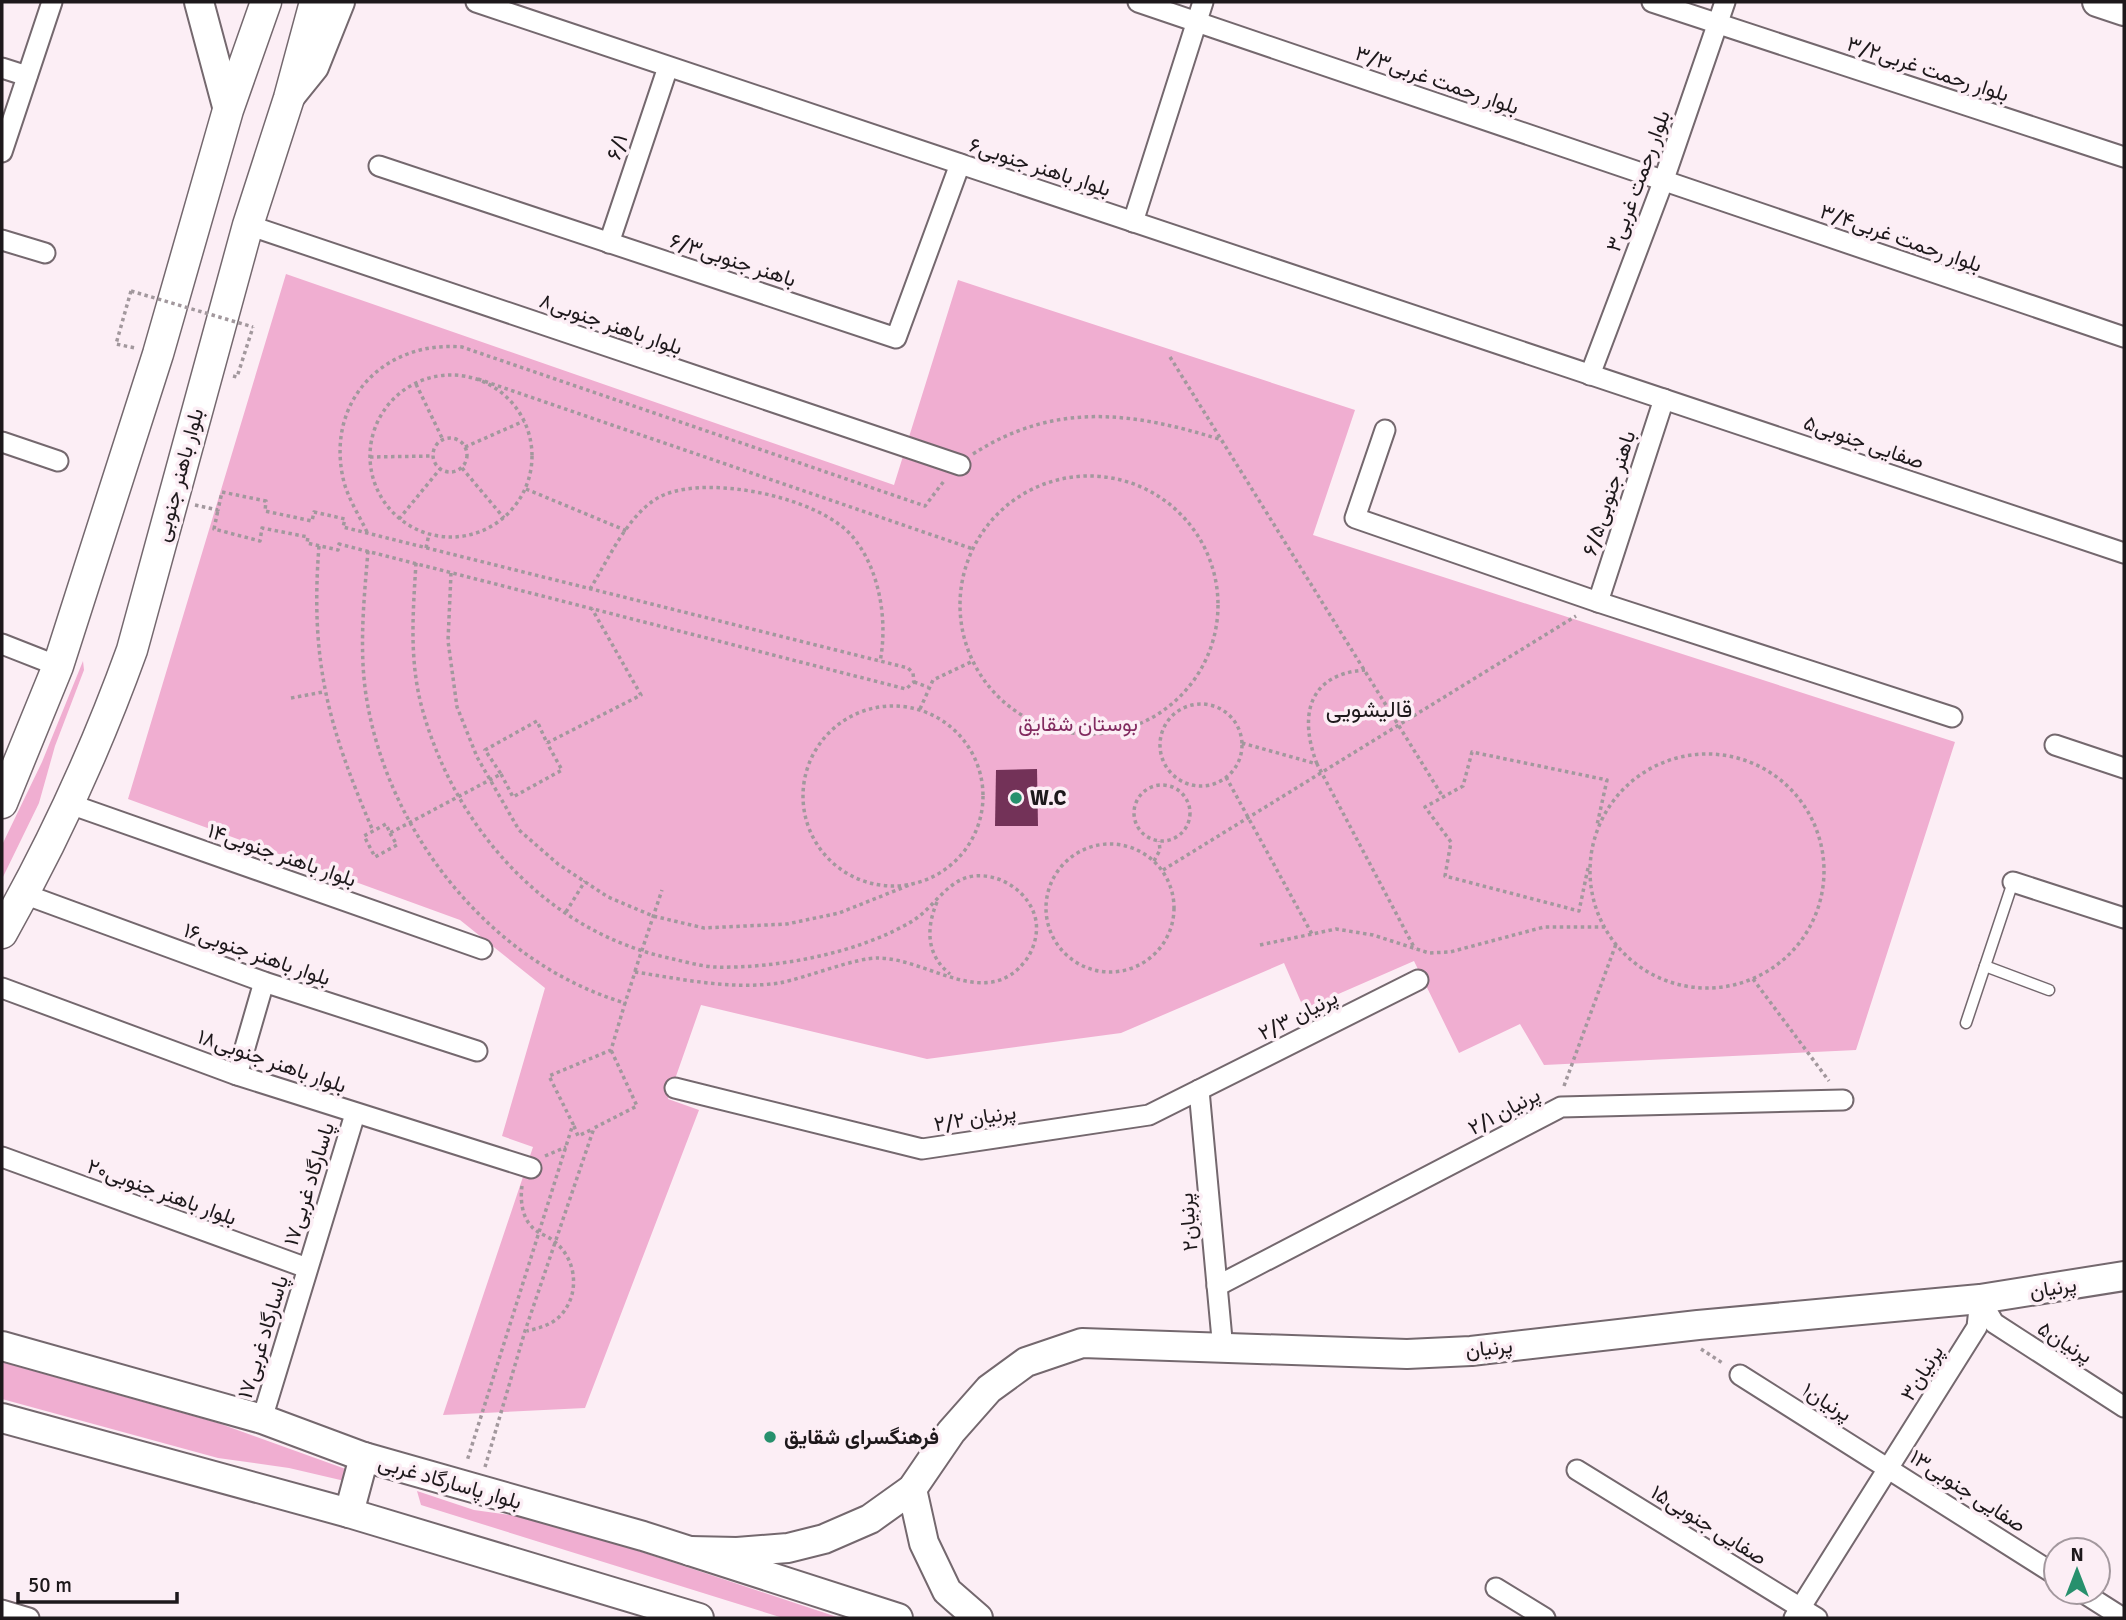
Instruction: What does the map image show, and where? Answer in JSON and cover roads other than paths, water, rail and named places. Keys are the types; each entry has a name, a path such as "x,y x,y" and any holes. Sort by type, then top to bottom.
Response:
{"main road":[{"path":"199,2 228,110"},
{"path":"246,57 254,2"},
{"path":"2,803 58,666 158,354 228,110 266,2"},
{"name":"بلوار باهنر جنوبی","path":"2,933 24,894 67,803 124,673 248,225 289,98 314,2"},
{"path":"289,98 314,67 340,2"},
{"path":"2097,2 2124,10"},
{"name":"پرنیان","path":"912,1489 951,1432 981,1398 1026,1362 1082,1343 1223,1350 1407,1354 1458,1352 1670,1328 1980,1299 2124,1276"},
{"name":"بلوار پاسارگاد غربی","path":"2,1346 262,1419 364,1457 690,1551 898,1618"},
{"path":"2,1418 349,1513 658,1611 699,1618"},
{"path":"349,1513 364,1457"},
{"path":"690,1551 737,1552 788,1548 824,1539 870,1519 912,1489 924,1543 947,1591 978,1618"}],"street":[{"path":"2,152 52,2"},
{"name":"بلوار باهنر جنوبی۶","path":"477,2 1590,374"},
{"name":"بلوار رحمت غربی۳/۳","path":"1138,2 1663,182"},
{"path":"1133,222 1203,2"},
{"name":"بلوار رحمت غربی۳/۲","path":"1652,2 2124,157"},
{"name":"بلوار رحمت غربی۳","path":"1590,374 1663,182 1726,2"},
{"name":"۶/۱","path":"609,243 668,67"},
{"path":"2,68 27,76"},
{"name":"۶/۳باهنر جنوبی","path":"379,166 896,338 960,164"},
{"name":"بلوار رحمت غربی۳/۴","path":"1663,182 2124,337"},
{"name":"۸بلوار باهنر جنوبی","path":"248,225 960,466"},
{"path":"2,240 45,253"},
{"name":"صفایی جنوبی۵","path":"1590,374 2124,553"},
{"name":"باهنر جنوبی۶/۵","path":"1598,601 1664,399"},
{"path":"1385,430 1355,518 1952,717"},
{"path":"2,442 58,461"},
{"path":"2,644 58,666"},
{"path":"2054,745 2124,768"},
{"name":"بلوار باهنر جنوبی۱۴","path":"67,803 482,949"},
{"path":"2013,882 2124,918"},
{"name":"بلوار باهنر جنوبی۱۶","path":"24,894 264,982 477,1051"},
{"name":"پرنیان ۲/۳","path":"1199,1090 1418,980"},
{"path":"237,1075 264,982"},
{"name":"۱۸بلوار باهنر جنوبی","path":"2,988 237,1075 531,1168"},
{"name":"پرنیان ۲/۲","path":"675,1088 922,1149 1149,1115 1199,1090"},
{"name":"پرنیان۲","path":"1199,1090 1223,1350"},
{"name":"پرنیان ۲/۱","path":"1217,1286 1561,1107 1843,1100"},
{"name":"۱۷پاسارگاد غربی","path":"307,1268 355,1114"},
{"name":"بلوار باهنر جنوبی۲۰","path":"2,1157 307,1268"},
{"name":"پاسارگاد غربی۱۷","path":"262,1419 307,1268"},
{"name":"پرنیان۵","path":"1980,1299 1994,1323 2124,1407"},
{"name":"پرنیان۳","path":"1804,1615 1977,1327 1980,1299"},
{"name":"پرنیان۱","path":"1740,1374 1890,1468"},
{"name":"صفایی جنوبی۱۳","path":"1890,1468 2042,1566"},
{"name":"صفایی جنوبی۱۵","path":"1577,1470 1804,1615"},
{"path":"1496,1588 1545,1618"},
{"path":"2104,1606 2123,1618"},
{"path":"2,1610 29,1618"}],"lane":[{"path":"1966,1023 2013,882"},
{"path":"1985,966 2049,990"}],"place":[{"name":"W.C","path":"1016,798"},
{"name":"فرهنگسرای شقایق","path":"770,1437"}],"district":[{"name":"قالیشویی","path":"1369,709"}],"park label":[{"name":"بوستان شقایق","path":"1078,724"}]}
